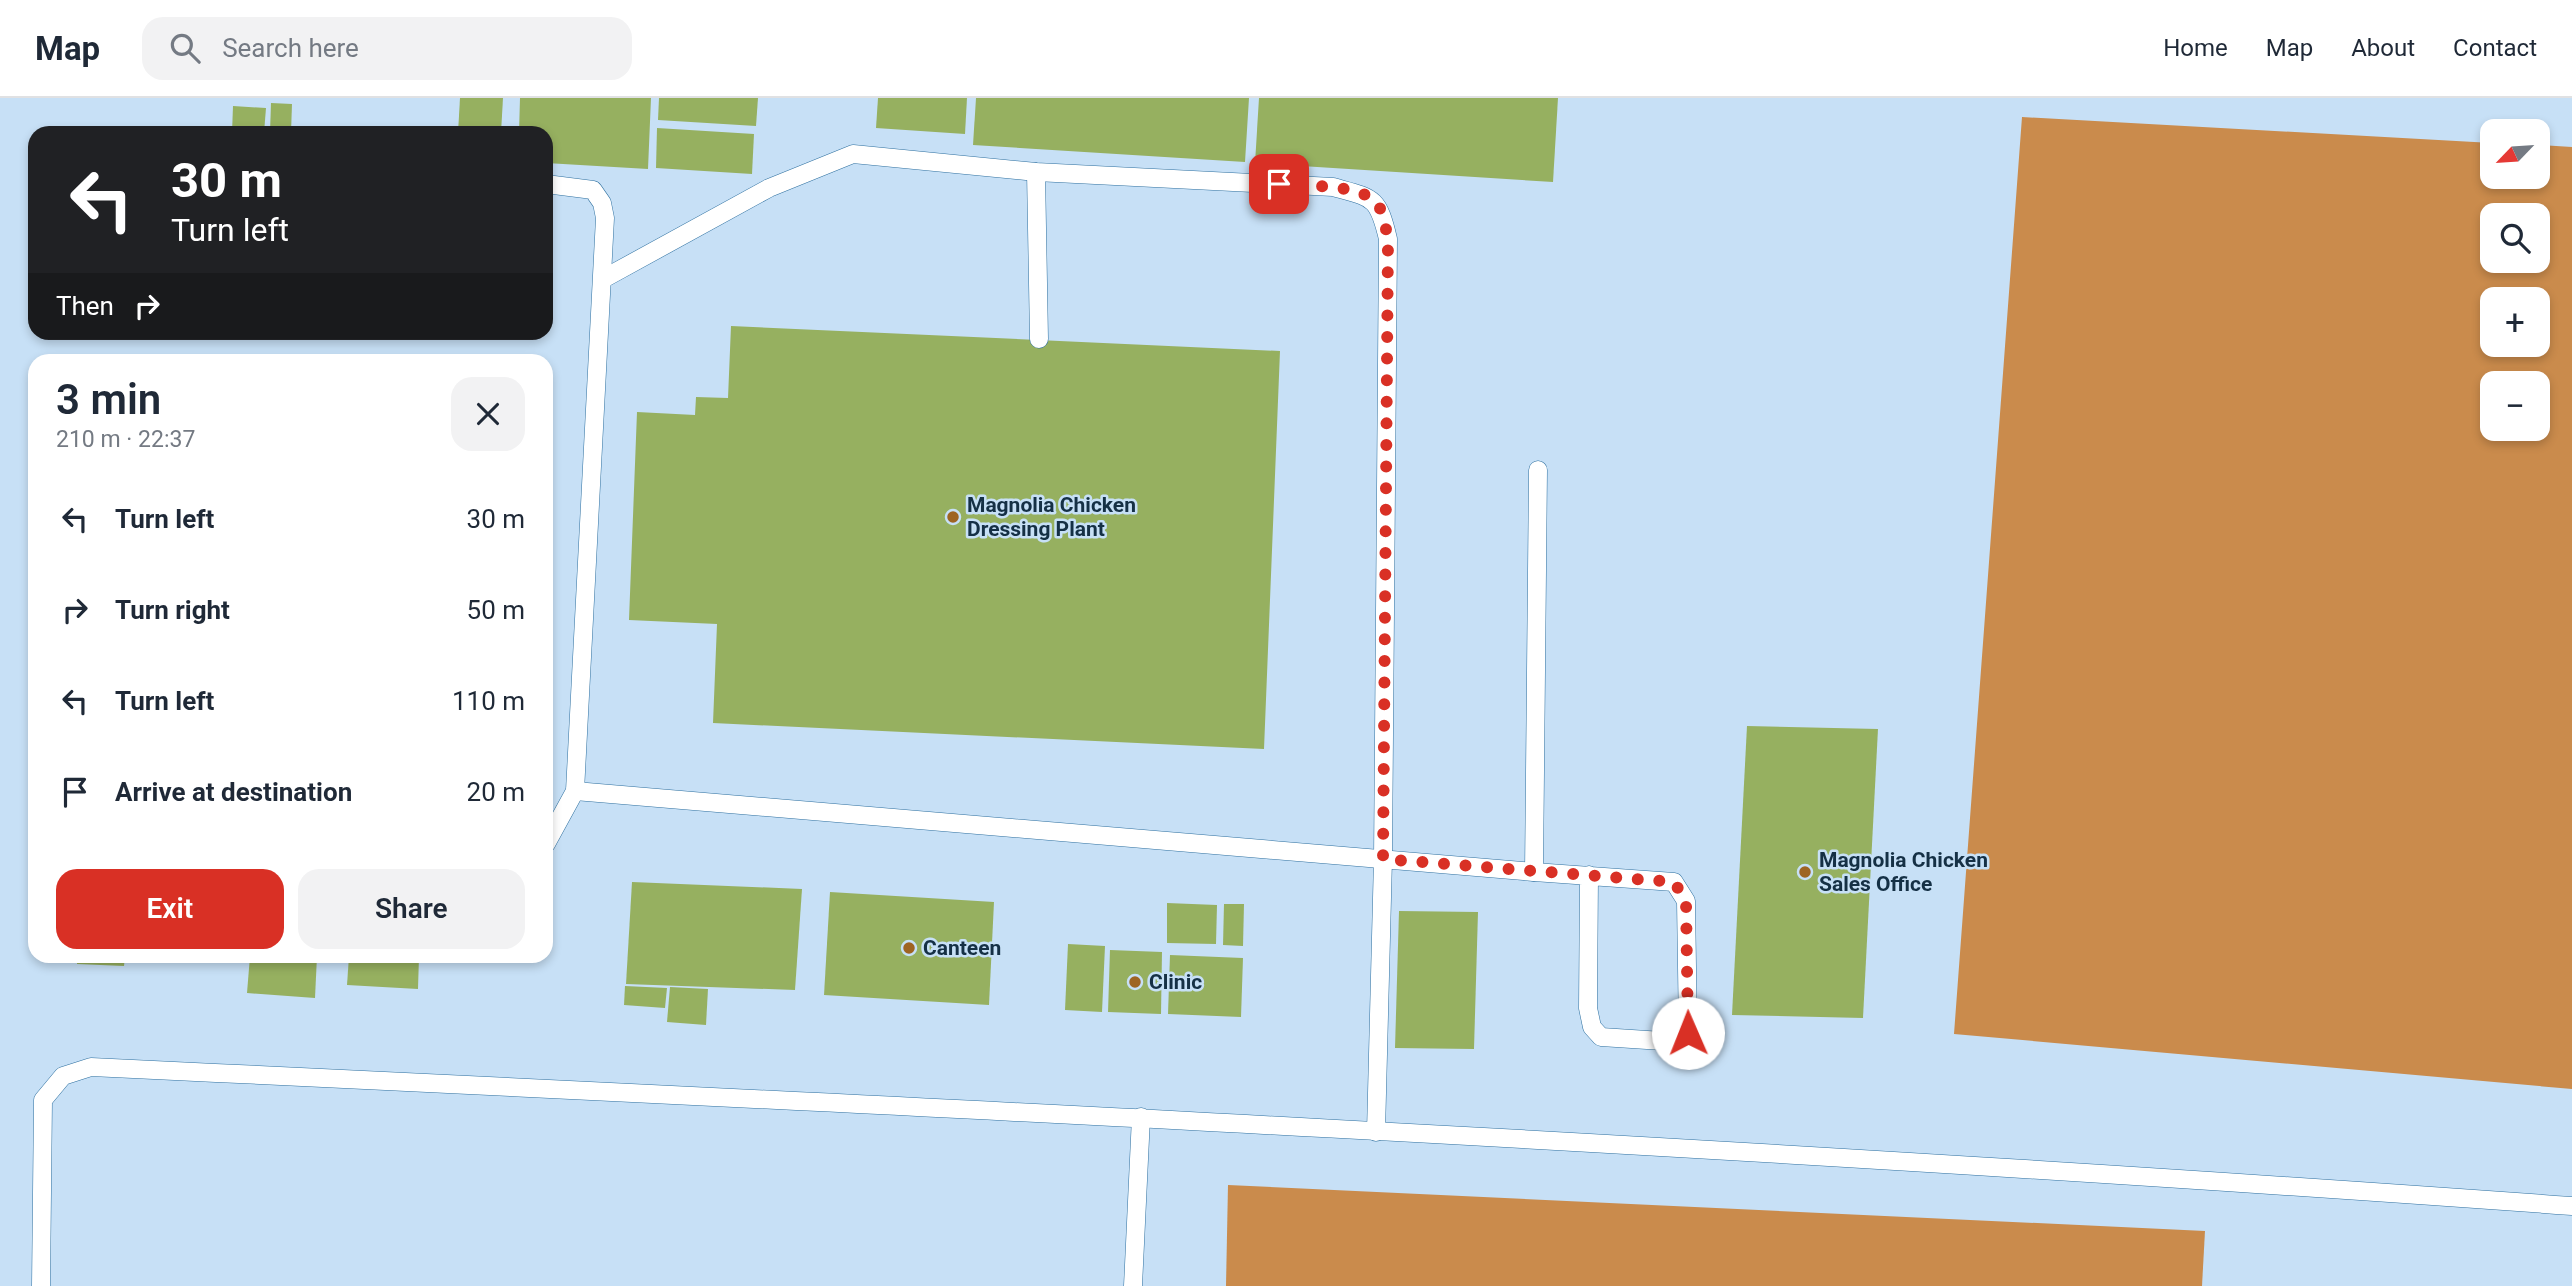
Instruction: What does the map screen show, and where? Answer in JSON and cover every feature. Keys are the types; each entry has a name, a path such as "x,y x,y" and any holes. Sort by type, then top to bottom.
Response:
{"lane":[{"path":"603,279 769,188 853,154 1036,172 1333,187 1373,198 1381,209 1388,239 1383,859 1376,1132"},
{"path":"1036,172 1038,339"},
{"path":"553,185 593,190 602,203 603,279 575,790 553,831"},
{"path":"1534,872 1538,470"},
{"path":"575,790 1534,872 1589,874 1674,882 1686,901 1688,1033 1684,1039 1678,1042 1601,1037 1591,1027 1588,1008 1589,874"},
{"path":"41,1286 43,1100 63,1076 91,1067 1141,1116 2264,1184 2572,1206"},
{"path":"1133,1286 1141,1116"}],"shaded area":[{"path":"2022,117 2480,142 2480,189 2550,189 2550,146 2572,147 2572,1089 1954,1034"},
{"path":"1228,1185 2205,1231 2202,1286 1226,1286"}],"building":[{"path":"460,98 503,98 501,126 458,126"},
{"path":"520,98 651,98 648,169 553,163 553,126 519,126"},
{"path":"659,98 758,98 756,126 658,120"},
{"path":"878,98 967,98 965,134 876,128"},
{"path":"976,98 1249,98 1245,162 973,145"},
{"path":"1259,98 1558,98 1553,182 1255,163"},
{"path":"271,103 292,104 291,126 270,126"},
{"path":"233,106 266,108 265,126 232,126"},
{"path":"657,128 754,134 752,174 656,168"},
{"name":"Magnolia Chicken Dressing Plant","path":"731,326 1280,351 1264,749 713,723 717,624 629,620 637,412 695,415 696,397 728,398"},
{"name":"Magnolia Chicken Sales Office","path":"1747,726 1878,729 1863,1018 1732,1015"},
{"path":"632,882 802,889 795,990 626,984"},
{"name":"Canteen","path":"830,892 994,902 989,1005 824,995"},
{"path":"1167,903 1217,905 1216,944 1167,943"},
{"path":"1224,904 1244,904 1243,946 1223,945"},
{"path":"1399,911 1478,912 1474,1049 1395,1048"},
{"path":"1068,944 1105,946 1102,1012 1065,1010"},
{"name":"Clinic","path":"1110,950 1162,952 1161,1014 1108,1012"},
{"path":"1170,955 1243,958 1241,1017 1168,1014"},
{"path":"77,963 124,963 124,966"},
{"path":"249,963 317,963 315,998 247,993"},
{"path":"349,963 419,963 418,989 347,985"},
{"path":"625,986 667,988 665,1008 624,1005"},
{"path":"670,987 708,989 706,1025 667,1022"}],"place":[{"name":"Magnolia Chicken Dressing Plant","path":"953,517"},
{"name":"Magnolia Chicken Sales Office","path":"1805,872"},
{"name":"Canteen","path":"909,948"},
{"name":"Clinic","path":"1135,982"}],"route":[{"path":"1279,184 1333,187 1373,198 1381,209 1388,239 1383,859 1674,882 1686,901 1688,1033"}]}
